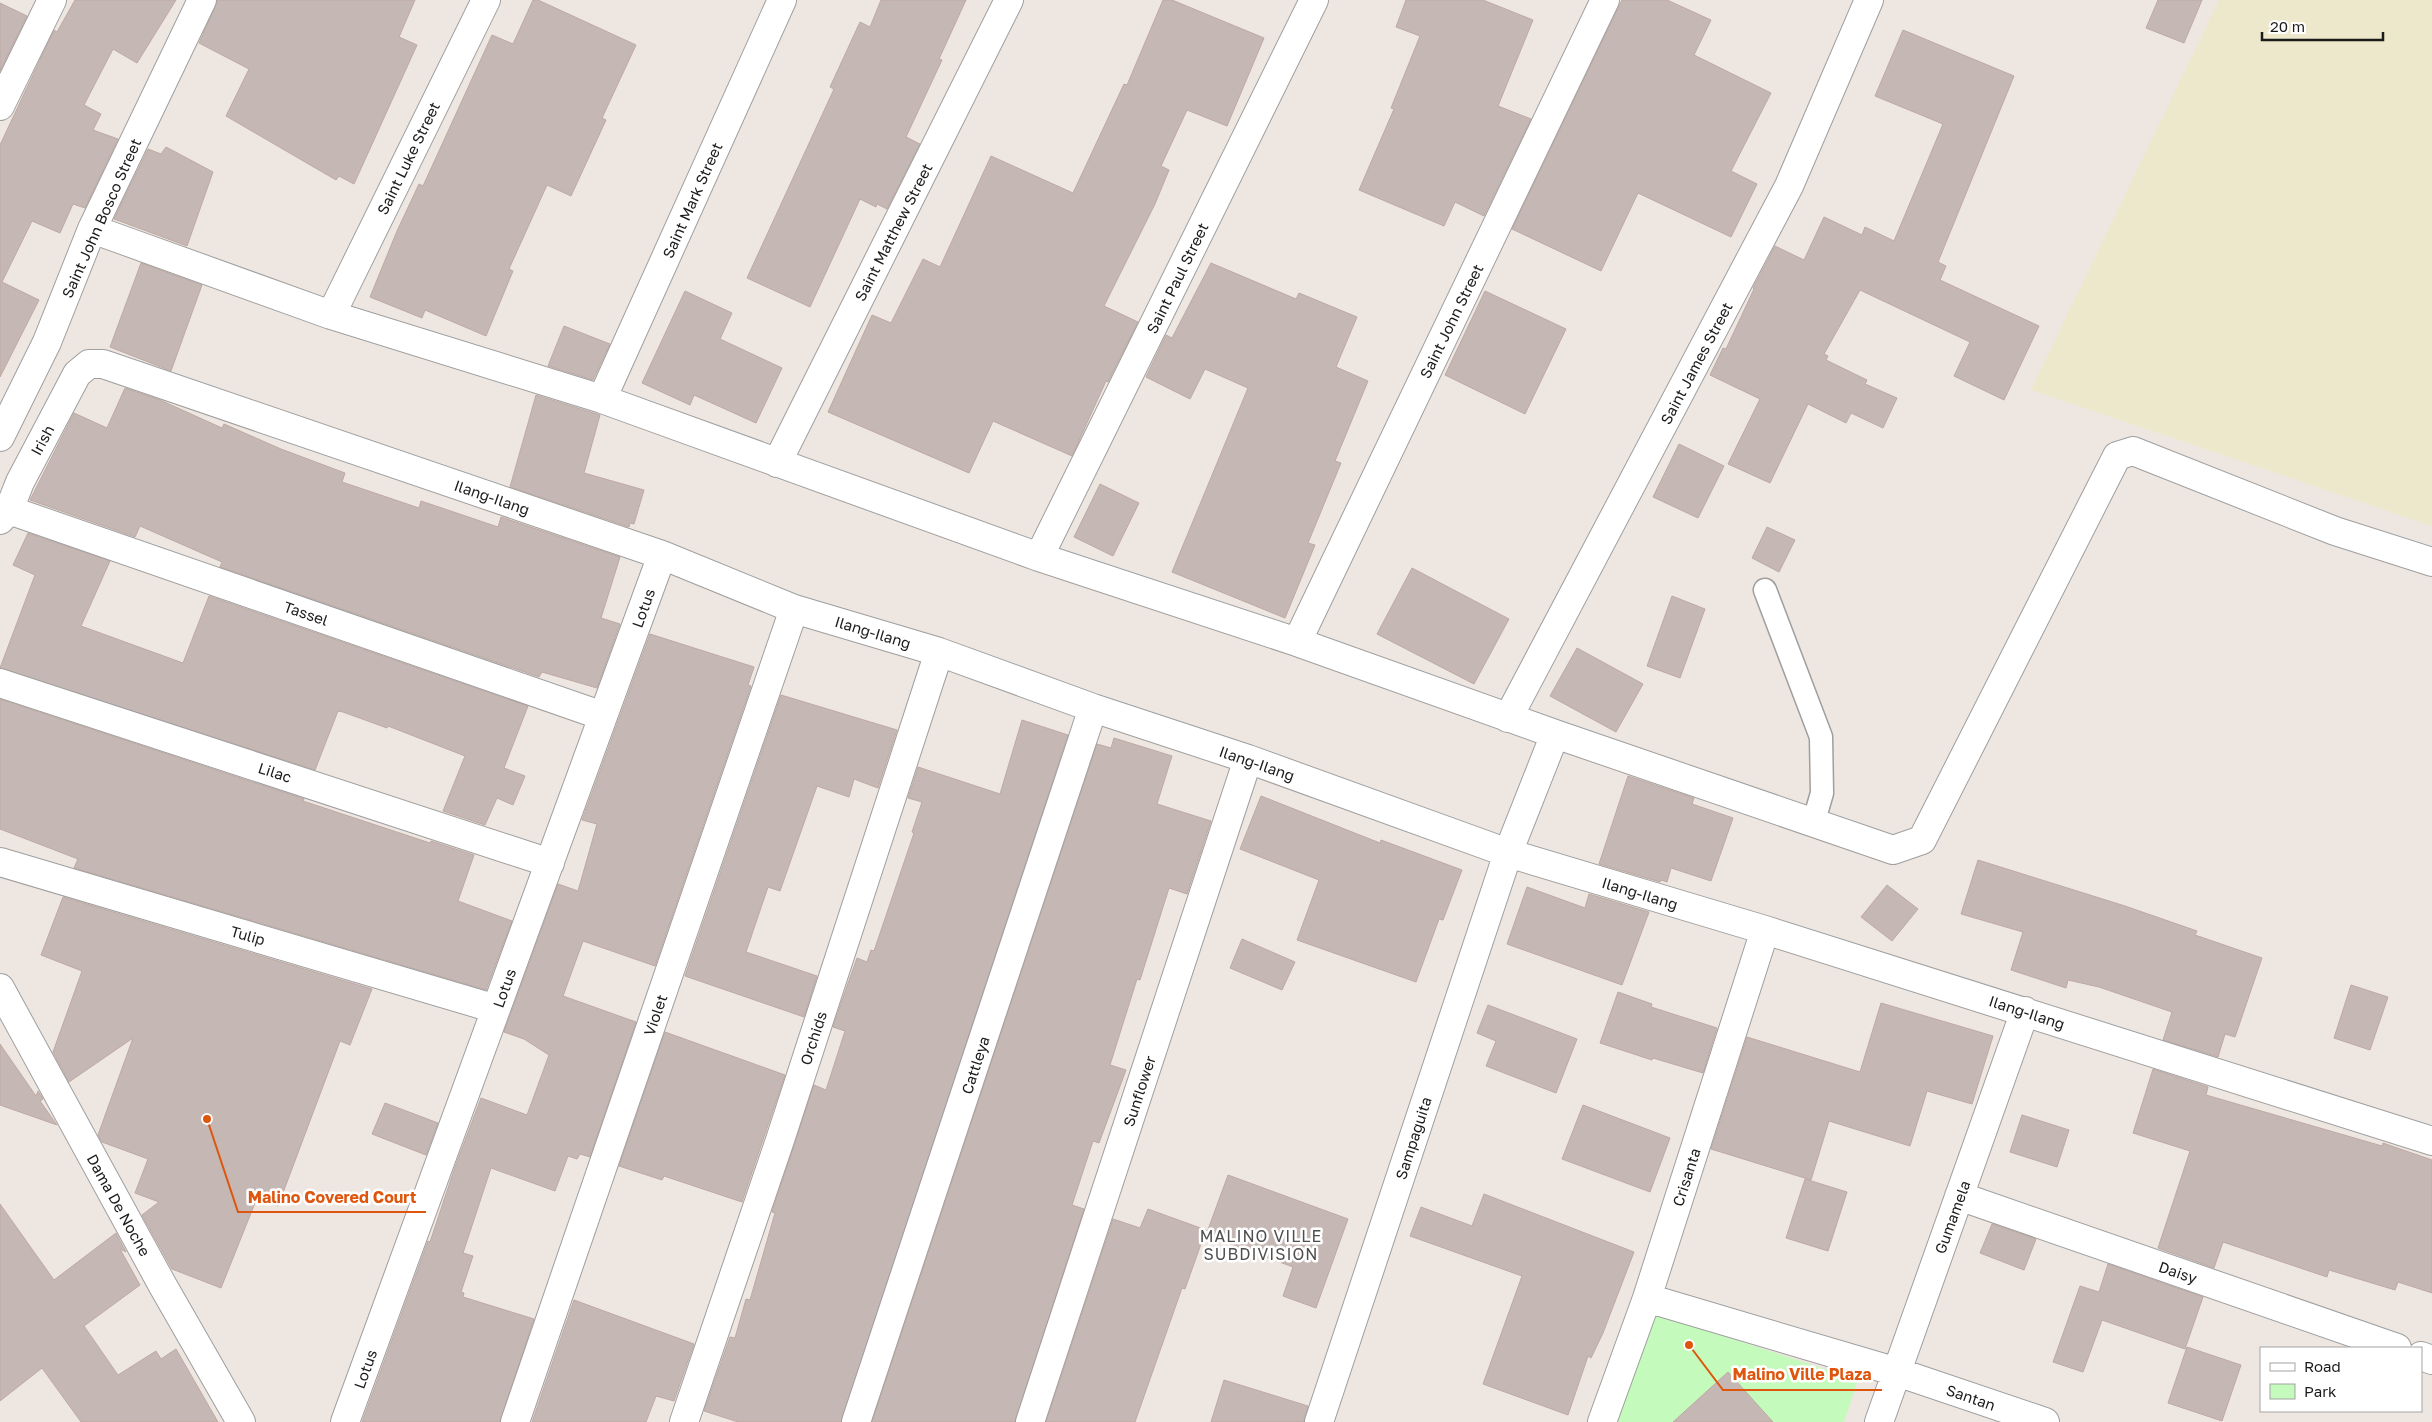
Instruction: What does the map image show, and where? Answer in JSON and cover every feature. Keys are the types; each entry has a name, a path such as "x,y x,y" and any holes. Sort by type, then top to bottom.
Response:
{"street":[{"path":"0,106 52,0"},
{"name":"Saint John Bosco Street","path":"0,437 47,342 92,229 202,0"},
{"name":"Saint Luke Street","path":"331,315 486,0"},
{"name":"Saint Mark Street","path":"602,400 782,0"},
{"name":"Saint Matthew Street","path":"777,463 1009,0"},
{"name":"Saint Paul Street","path":"1039,557 1314,0"},
{"name":"Saint John Street","path":"1297,642 1605,0"},
{"name":"Saint James Street","path":"1508,718 1789,186 1869,0"},
{"path":"92,229 331,315 602,400 1039,557 1297,642 1508,718 1893,850 1922,840 2112,465 2117,456 2124,452 2132,451 2335,530 2432,562"},
{"name":"Irish","path":"4,515 76,374 89,364"},
{"name":"Ilang-Ilang","path":"89,364 103,364 662,555 794,608 939,652 1093,708 1248,759 1508,853 2025,1011 2432,1141"},
{"name":"Tassel","path":"4,515 603,716"},
{"name":"Lotus","path":"345,1422 662,555"},
{"name":"Violet","path":"515,1422 794,608"},
{"name":"Orchids","path":"684,1422 780,1140 939,652"},
{"name":"Lilac","path":"0,683 550,863"},
{"name":"Cattleya","path":"856,1422 1093,708"},
{"name":"Sampaguita","path":"1319,1422 1508,853 1554,734"},
{"name":"Sunflower","path":"1030,1422 1248,759"},
{"name":"Tulip","path":"0,862 496,1008"},
{"name":"Crisanta","path":"1602,1422 1647,1298 1765,930"},
{"name":"Dama De Noche","path":"0,988 163,1286 241,1422"},
{"name":"Gumamela","path":"1879,1422 2025,1011"},
{"name":"Daisy","path":"1960,1196 2394,1347"},
{"name":"Santan","path":"1647,1298 1897,1372 2045,1422"}],"lane":[{"path":"1766,590 1821,737 1822,793 1813,824"}],"shaded area":[{"path":"2219,0 2432,0 2432,526 2031,390"}],"green space":[{"path":"1641,1309 1858,1380 1844,1422 1602,1422"}],"building":[{"path":"75,0 176,0 137,63 113,49 84,105 101,114 93,130 118,139 85,208 73,204 60,233 32,221 2,282 39,300 0,377 0,145 54,30 57,32"},
{"path":"218,0 415,0 399,37 417,45 354,184 339,176 336,180 226,116 249,69 199,43"},
{"path":"533,0 538,0 636,45 602,118 606,120 571,196 547,185 509,269 513,271 486,336 425,310 422,318 370,297 397,231 419,184 423,186 492,35 513,44"},
{"path":"881,0 966,0 939,59 942,60 906,137 920,144 887,209 877,204 876,207 860,199 810,307 747,278 834,89 830,87 860,22 870,27"},
{"path":"1163,0 1172,0 1264,38 1227,126 1187,110 1161,166 1169,170 1155,204 1104,306 1138,322 1108,382 1106,381 1072,456 993,421 969,473 828,412 872,315 891,323 923,259 940,267 991,156 1073,193 1124,84 1127,85"},
{"path":"1406,0 1483,0 1533,20 1498,106 1531,119 1484,216 1455,202 1444,226 1359,190 1394,109 1391,108 1420,36 1396,27"},
{"path":"1622,0 1667,0 1711,20 1694,55 1771,93 1731,171 1757,184 1731,237 1638,193 1601,271 1512,229"},
{"path":"2158,0 2202,0 2184,43 2146,28"},
{"path":"0,3 27,16 0,71"},
{"path":"1903,30 2014,76 1938,262 1946,266 1940,280 2039,326 2004,400 1954,376 1970,342 1860,290 1824,354 1828,356 1826,360 1867,380 1865,384 1897,398 1883,428 1851,413 1846,423 1808,404 1770,483 1728,464 1760,399 1710,375 1723,348 1726,349 1753,288 1775,246 1804,260 1824,217 1862,235 1865,227 1894,241 1943,124 1875,96"},
{"path":"166,147 213,172 187,246 114,219 148,149 161,154"},
{"path":"141,263 202,285 171,371 110,347"},
{"path":"1211,263 1296,299 1299,293 1357,317 1336,367 1368,381 1335,461 1341,463 1308,543 1315,545 1285,618 1172,572 1248,388 1205,369 1190,399 1146,377 1166,335 1172,338"},
{"path":"685,291 732,313 720,339 782,368 756,423 694,395 690,405 642,383"},
{"path":"1485,291 1566,329 1525,414 1445,375"},
{"path":"564,326 610,344 593,380 548,366"},
{"path":"125,388 160,400 222,428 224,424 281,449 345,473 342,482 419,508 421,501 498,527 501,517 620,557 601,618 620,624 597,688 542,672 539,677 220,567 222,562 140,526 135,537 30,500 74,413 107,428"},
{"path":"536,395 600,415 584,473 644,490 634,524 630,523 629,527 510,487"},
{"path":"1679,444 1724,466 1698,518 1653,497"},
{"path":"1100,484 1139,503 1113,556 1074,537"},
{"path":"1767,527 1795,540 1779,572 1752,558"},
{"path":"28,533 110,561 81,626 183,663 209,596 528,706 504,768 525,776 513,805 497,798 485,825 443,811 465,756 388,726 387,728 343,712 338,711 315,770 0,668 35,575 13,565"},
{"path":"1412,568 1509,619 1474,684 1377,634"},
{"path":"1672,596 1705,609 1680,678 1647,666"},
{"path":"650,634 754,667 748,685 751,686 655,966 583,941 563,996 636,1022 590,1157 580,1154 577,1159 568,1156 555,1191 491,1168 463,1253 473,1256 461,1292 464,1293 463,1297 534,1319 500,1422 362,1422 428,1241 430,1242 481,1098 527,1115 549,1055 524,1039 504,1032 558,884 578,891 597,824 582,820"},
{"path":"1577,648 1643,684 1616,732 1550,696"},
{"path":"781,695 897,730 878,788 854,779 849,797 817,786 780,891 768,887 746,952 817,976 804,1017 685,976"},
{"path":"0,699 304,799 303,801 430,843 431,841 474,855 458,901 512,921 486,990 74,868 78,859 0,829"},
{"path":"1022,720 1068,735 841,1422 738,1422 704,1411 730,1337 735,1338 746,1299 750,1300 775,1213 772,1212 814,1085 826,1090 845,1031 833,1027 857,958 867,962 871,950 874,951 914,833 912,832 922,802 908,798 918,767 1000,794"},
{"path":"1114,738 1172,756 1157,804 1211,821 1187,894 1169,888 1140,980 1137,979 1110,1065 1126,1070 1099,1143 1093,1141 1072,1205 1084,1209 1015,1422 872,1422 1097,744 1111,748"},
{"path":"1628,776 1694,798 1692,804 1733,818 1711,881 1671,868 1667,882 1661,880 1660,882 1599,864"},
{"path":"1261,796 1380,843 1381,840 1462,870 1443,920 1439,919 1416,982 1297,940 1319,880 1240,849"},
{"path":"1978,860 2125,906 2197,931 2195,935 2262,958 2235,1037 2225,1034 2218,1057 2163,1040 2172,1012 2099,987 2068,980 2066,988 2011,970 2023,932 1961,914"},
{"path":"1887,885 1918,909 1892,941 1861,917"},
{"path":"1527,887 1585,908 1589,894 1649,912 1622,985 1507,944"},
{"path":"63,897 372,989 350,1045 340,1041 278,1206 257,1198 221,1288 172,1269 142,1215 159,1202 135,1193 148,1159 102,1142 98,1135 133,1038 69,1082 53,1052 82,971 41,955"},
{"path":"1242,939 1295,962 1282,990 1230,968"},
{"path":"2351,985 2388,997 2370,1050 2334,1038"},
{"path":"1618,992 1652,1004 1651,1007 1717,1028 1703,1073 1653,1058 1652,1060 1600,1043"},
{"path":"1881,1003 1993,1036 1972,1104 1927,1091 1910,1146 1829,1121 1811,1180 1711,1149 1747,1037 1860,1072"},
{"path":"1488,1005 1577,1039 1556,1093 1486,1066 1496,1041 1477,1033"},
{"path":"665,1032 785,1075 742,1202 664,1176 662,1180 619,1166"},
{"path":"0,1044 36,1096 38,1091 43,1099 40,1101 57,1125 0,1105"},
{"path":"2153,1069 2208,1087 2206,1095 2382,1146 2383,1143 2432,1160 2432,1293 2398,1282 2395,1290 2329,1270 2327,1277 2223,1242 2214,1268 2158,1248 2190,1151 2133,1133"},
{"path":"385,1103 438,1123 426,1155 372,1134"},
{"path":"1583,1105 1670,1138 1650,1192 1562,1159"},
{"path":"2022,1115 2069,1130 2057,1167 2010,1152"},
{"path":"1228,1175 1348,1219 1316,1308 1283,1296 1293,1267 1206,1235"},
{"path":"1805,1179 1847,1192 1828,1251 1786,1238"},
{"path":"1484,1194 1634,1252 1603,1333 1591,1358 1588,1356 1568,1415 1483,1384 1522,1276 1410,1236 1421,1207 1472,1226"},
{"path":"0,1204 54,1280 116,1233 126,1252 120,1249 140,1285 84,1326 118,1375 156,1351 161,1359 176,1349 218,1422 81,1422 42,1368 0,1401"},
{"path":"1148,1209 1206,1230 1185,1289 1182,1288 1135,1422 1046,1422 1113,1219 1140,1228"},
{"path":"1992,1224 2036,1239 2024,1270 1980,1253"},
{"path":"2108,1264 2203,1297 2185,1349 2102,1320 2083,1372 2053,1362 2080,1286 2099,1292"},
{"path":"574,1300 694,1344 674,1401 656,1396 646,1422 532,1422"},
{"path":"2187,1347 2241,1365 2222,1421 2168,1403"},
{"path":"1728,1372 1773,1422 1673,1422"},
{"path":"1224,1380 1308,1406 1304,1422 1211,1422"}],"place":[{"name":"Malino Covered Court","path":"207,1119"},
{"name":"Malino Ville Plaza","path":"1689,1345"}],"district":[{"name":"MALINO VILLE SUBDIVISION","path":"1261,1245"}]}
